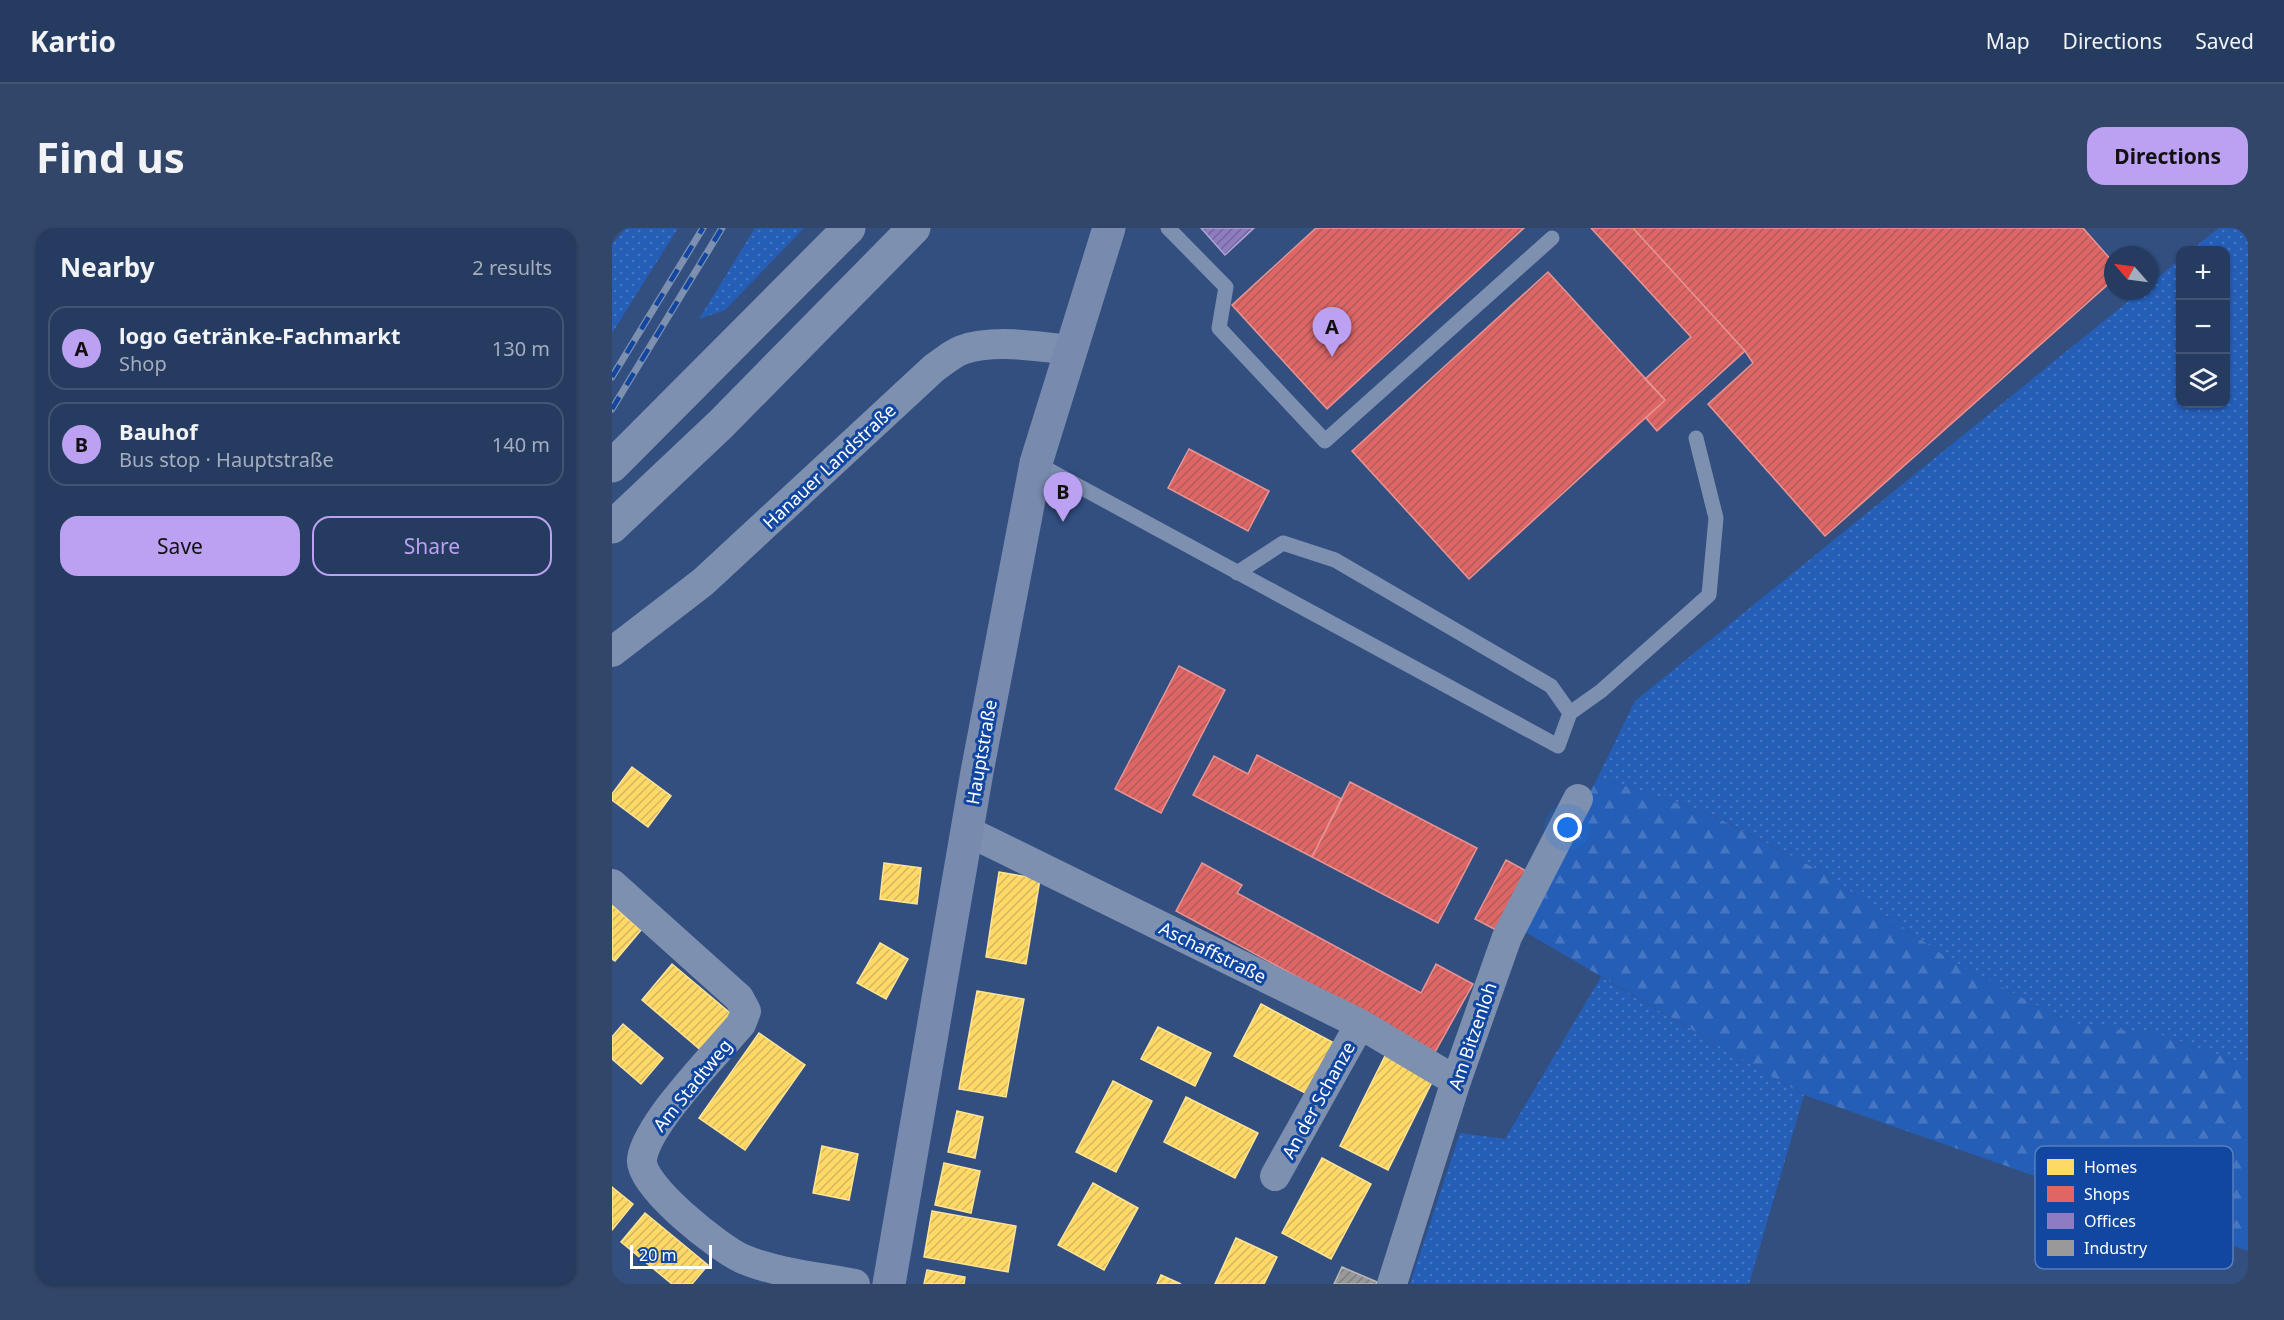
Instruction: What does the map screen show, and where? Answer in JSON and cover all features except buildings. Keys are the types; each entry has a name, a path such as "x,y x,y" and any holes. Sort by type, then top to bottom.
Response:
{"highway":[{"path":"612,466 849,228"},
{"path":"612,527 721,424 914,228"}],"street":[{"name":"Hauptstraße","path":"889,1284 967,831 1036,463 1109,228"},
{"name":"Hanauer Landstraße","path":"612,652 703,582 934,368 961,350 987,345 1044,346 1070,350"},
{"name":"Am Bitzenloh","path":"1392,1284 1456,1081 1507,937 1578,799"},
{"name":"Aschaffstraße","path":"967,831 1360,1024 1456,1081"},
{"name":"Am Stadtweg","path":"612,884 739,998 746,1011 741,1024 670,1106 655,1128 645,1147 642,1159 645,1175 660,1194 707,1235 743,1259 767,1267 855,1284"},
{"name":"An der Schanze","path":"1275,1176 1360,1024"}],"lane":[{"path":"1168,228 1226,287 1220,328 1325,441 1552,238"},
{"path":"1036,463 1558,746 1570,713 1601,691 1709,595 1716,518 1696,438"},
{"path":"1237,573 1282,543 1335,560 1551,686 1570,713"}],"green space":[{"path":"626,228 678,228 612,333 612,244"},
{"path":"755,228 804,228 725,310 699,319"},
{"path":"2219,228 2248,228 2248,1066 2166,1036 2071,1023 1955,963 1824,873 1711,814 1598,777 1635,701 2130,300 2158,300 2158,277 2176,262 2176,408 2230,408 2230,246 2196,246"},
{"path":"1598,777 1710,814 1824,873 1955,963 2071,1023 2166,1036 2248,1066 2248,1251 2233,1246 2233,1146 2035,1146 2035,1176 1804,1095 1520,929"},
{"path":"1601,977 1804,1095 1749,1284 1410,1284 1460,1133 1505,1139"}],"railway":[{"path":"612,377 703,228"},
{"path":"612,409 722,228"}],"place":[{"name":"logo Getränke-Fachmarkt","path":"1332,357"},
{"name":"Bauhof","path":"1063,522"}]}
